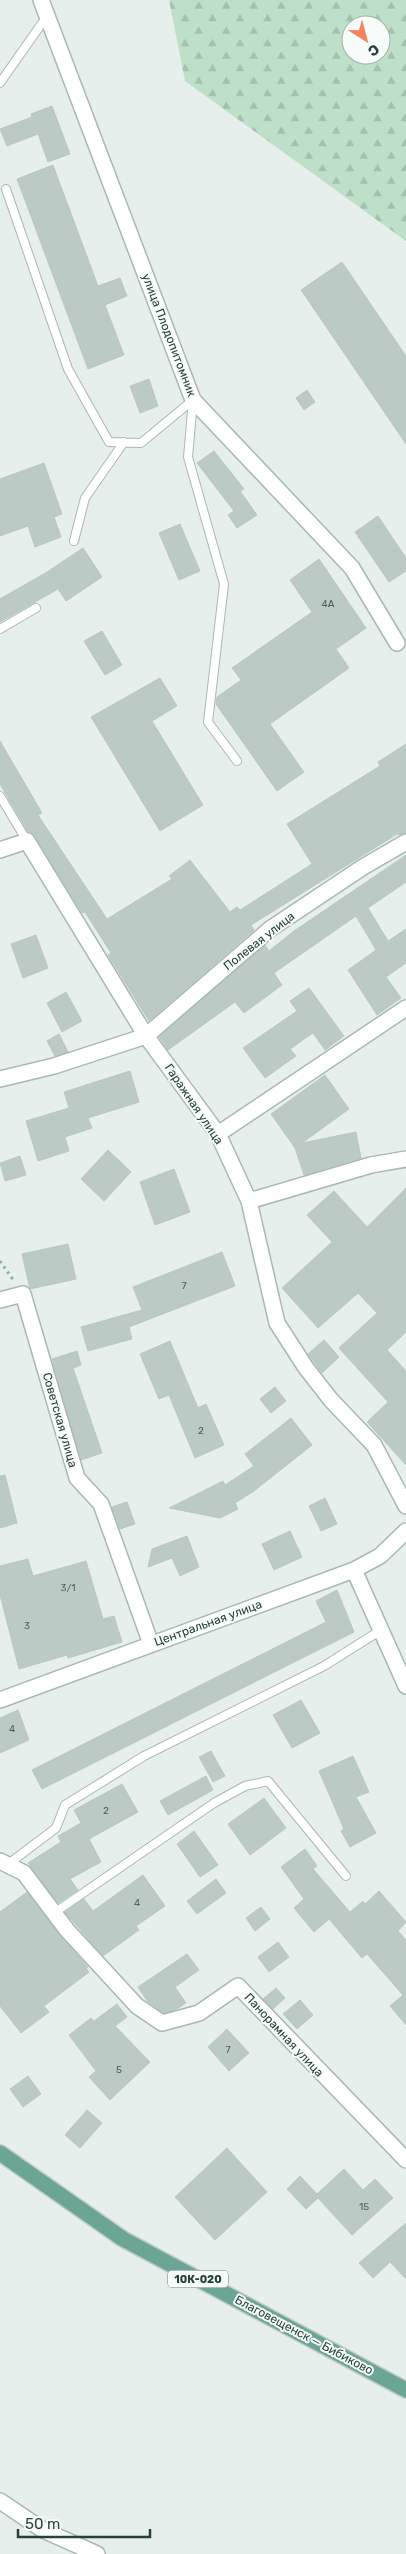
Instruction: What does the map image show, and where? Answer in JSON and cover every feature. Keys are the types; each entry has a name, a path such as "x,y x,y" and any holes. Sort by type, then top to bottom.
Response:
{"main road":[{"name":"Благовещенск — Бибиково","path":"0,2153 124,2239 406,2390"}],"street":[{"name":"улица Плодопитомник","path":"41,0 193,400 352,568 397,643"},
{"path":"0,850 27,841"},
{"name":"Гаражная улица","path":"27,841 146,1036 218,1134 249,1201 277,1323 331,1400 374,1445 406,1506"},
{"name":"Полевая улица","path":"146,1036 270,929 363,867 406,842"},
{"path":"218,1134 406,1008"},
{"path":"0,1079 54,1066 146,1036"},
{"path":"249,1201 371,1165 406,1159"},
{"path":"0,1300 23,1294"},
{"name":"Советская улица","path":"23,1294 77,1478 101,1504 151,1644"},
{"name":"Центральная улица","path":"0,1700 354,1570 380,1556 406,1530"},
{"path":"354,1570 406,1686"},
{"name":"Панорамная улица","path":"4,1863 24,1873 67,1930 137,2006 162,2023 199,2013 238,1986 406,2160"},
{"path":"0,2502 43,2530 97,2554"}],"lane":[{"path":"0,83 47,16"},
{"path":"6,189 68,369 109,442 141,442 193,400"},
{"path":"193,400 188,457 224,584 208,722 237,761"},
{"path":"74,541 85,498 124,442"},
{"path":"0,629 36,608"},
{"path":"0,796 27,841"},
{"path":"4,1863 56,1828 65,1805 144,1756 324,1666 381,1630"},
{"path":"54,1913 214,1803 245,1786 268,1781 346,1876"}],"path":[{"path":"0,1261 23,1294"}],"green space":[{"path":"169,0 406,0 406,241 185,81"}],"building":[{"path":"52,106 70,154 48,162 38,134 7,146 0,129 32,117 31,114"},
{"path":"53,165 98,286 120,278 127,296 105,305 124,355 88,369 17,179"},
{"path":"342,262 406,356 406,444 301,290"},
{"path":"149,379 158,406 140,413 130,386"},
{"path":"307,390 315,402 304,410 296,398"},
{"path":"214,451 244,489 240,491 257,515 237,528 228,515 234,511 197,463"},
{"path":"44,463 62,514 54,517 61,537 35,547 28,526 0,536 0,479"},
{"path":"378,516 406,558 406,571 389,582 355,532"},
{"path":"180,524 200,571 179,580 159,533"},
{"path":"83,548 102,577 66,601 58,589 0,622 0,599 47,572"},
{"path":"319,559 366,628 336,649 349,668 270,724 304,772 277,791 216,704 217,697 241,680 232,668 312,612 290,580"},
{"path":"102,631 122,665 105,675 84,641"},
{"path":"160,678 177,706 152,721 203,805 160,831 91,717"},
{"path":"0,741 42,813 38,815 107,919 172,879 169,876 190,860 230,912 237,907 240,910 312,864 287,824 380,766 378,762 406,744 406,833 397,834 251,925 254,930 149,1021 108,955 111,953 85,912 82,913 35,836 28,832 0,784"},
{"path":"406,855 406,882 368,908 388,941 406,929 406,963 386,977 401,998 377,1015 348,970 376,950 356,916 274,973 282,985 244,1013 235,1002 168,1050 159,1037 265,945 269,951 294,931"},
{"path":"36,935 48,968 23,978 11,944"},
{"path":"309,988 344,1036 325,1050 313,1033 290,1049 296,1056 265,1078 243,1048 297,1011 290,1001"},
{"path":"66,992 82,1021 62,1032 47,1003"},
{"path":"59,1034 68,1052 55,1056 47,1041"},
{"path":"130,1071 139,1102 88,1118 92,1128 65,1137 69,1151 38,1161 26,1121 69,1108 64,1092"},
{"path":"325,1075 349,1109 302,1143 356,1132 361,1158 304,1175 295,1148 271,1114"},
{"path":"108,1150 131,1172 104,1201 81,1179"},
{"path":"20,1156 26,1175 5,1181 0,1163"},
{"path":"174,1169 190,1212 155,1225 140,1182"},
{"path":"406,1188 406,1332 387,1350 406,1371 406,1465 367,1422 388,1402 339,1348 377,1313 358,1293 318,1328 282,1288 332,1242 307,1215 334,1191 367,1227"},
{"path":"68,1244 76,1279 30,1289 22,1254"},
{"path":"222,1252 235,1286 129,1327 132,1339 88,1351 81,1327 142,1310 133,1287"},
{"path":"324,1340 339,1357 322,1373 308,1354"},
{"path":"170,1341 198,1408 206,1404 224,1445 195,1458 169,1395 159,1399 140,1354"},
{"path":"77,1351 81,1365 73,1368 102,1453 81,1460 52,1359"},
{"path":"275,1387 286,1401 271,1413 260,1399"},
{"path":"291,1418 312,1445 254,1491 235,1503 238,1509 220,1518 169,1508 223,1481 225,1485 254,1466 245,1454"},
{"path":"5,1475 17,1523 0,1528 0,1476"},
{"path":"325,1498 337,1524 321,1531 309,1506"},
{"path":"127,1502 135,1524 120,1529 112,1507"},
{"path":"290,1531 302,1557 274,1570 262,1544"},
{"path":"187,1536 199,1567 180,1576 172,1558 148,1567 152,1549"},
{"path":"28,1559 33,1576 86,1561 103,1619 114,1616 122,1642 68,1658 67,1655 19,1669 0,1595 0,1566"},
{"path":"337,1590 354,1632 42,1789 32,1770 326,1622 316,1601"},
{"path":"301,1700 320,1733 292,1748 273,1715"},
{"path":"18,1710 29,1740 0,1753 0,1718"},
{"path":"211,1751 225,1776 213,1782 199,1757"},
{"path":"353,1756 369,1792 356,1797 376,1833 350,1847 341,1831 344,1829 319,1771"},
{"path":"206,1776 213,1790 168,1815 160,1801"},
{"path":"122,1784 138,1812 89,1839 101,1862 70,1879 78,1890 58,1903 28,1863 61,1842 58,1836 81,1823 74,1810"},
{"path":"264,1798 286,1828 250,1855 228,1824"},
{"path":"194,1831 218,1865 200,1877 177,1844"},
{"path":"305,1849 317,1866 313,1869 350,1912 363,1901 365,1904 379,1891 406,1922 398,1931 406,1940 406,2025 390,2006 403,1995 367,1954 362,1958 329,1919 314,1932 294,1908 304,1899 281,1867"},
{"path":"143,1875 165,1906 136,1926 139,1930 103,1956 65,1912 84,1899 93,1911"},
{"path":"216,1879 226,1893 197,1914 187,1901"},
{"path":"27,1892 60,1936 88,1967 86,1968 89,1972 44,2006 49,2012 21,2033 0,2006 0,1912"},
{"path":"261,1907 270,1919 255,1931 246,1918"},
{"path":"278,1942 289,1957 269,1972 258,1957"},
{"path":"187,1954 199,1970 175,1987 186,2003 177,2009 164,2013 148,2002 138,1987"},
{"path":"276,1988 285,1998 273,2009 263,1999"},
{"path":"300,2000 313,2015 297,2029 283,2014"},
{"path":"117,2004 127,2017 115,2026 150,2062 110,2100 89,2077 96,2071 69,2035 91,2018 94,2021"},
{"path":"227,2029 249,2053 229,2071 208,2047"},
{"path":"28,2076 41,2094 23,2107 10,2089"},
{"path":"87,2110 102,2123 80,2148 65,2135"},
{"path":"227,2148 267,2192 215,2240 175,2197"},
{"path":"344,2169 363,2190 375,2179 393,2198 352,2235 318,2198 306,2209 287,2189 300,2176 317,2194"},
{"path":"406,2223 406,2279 390,2262 373,2278 359,2263"}]}
